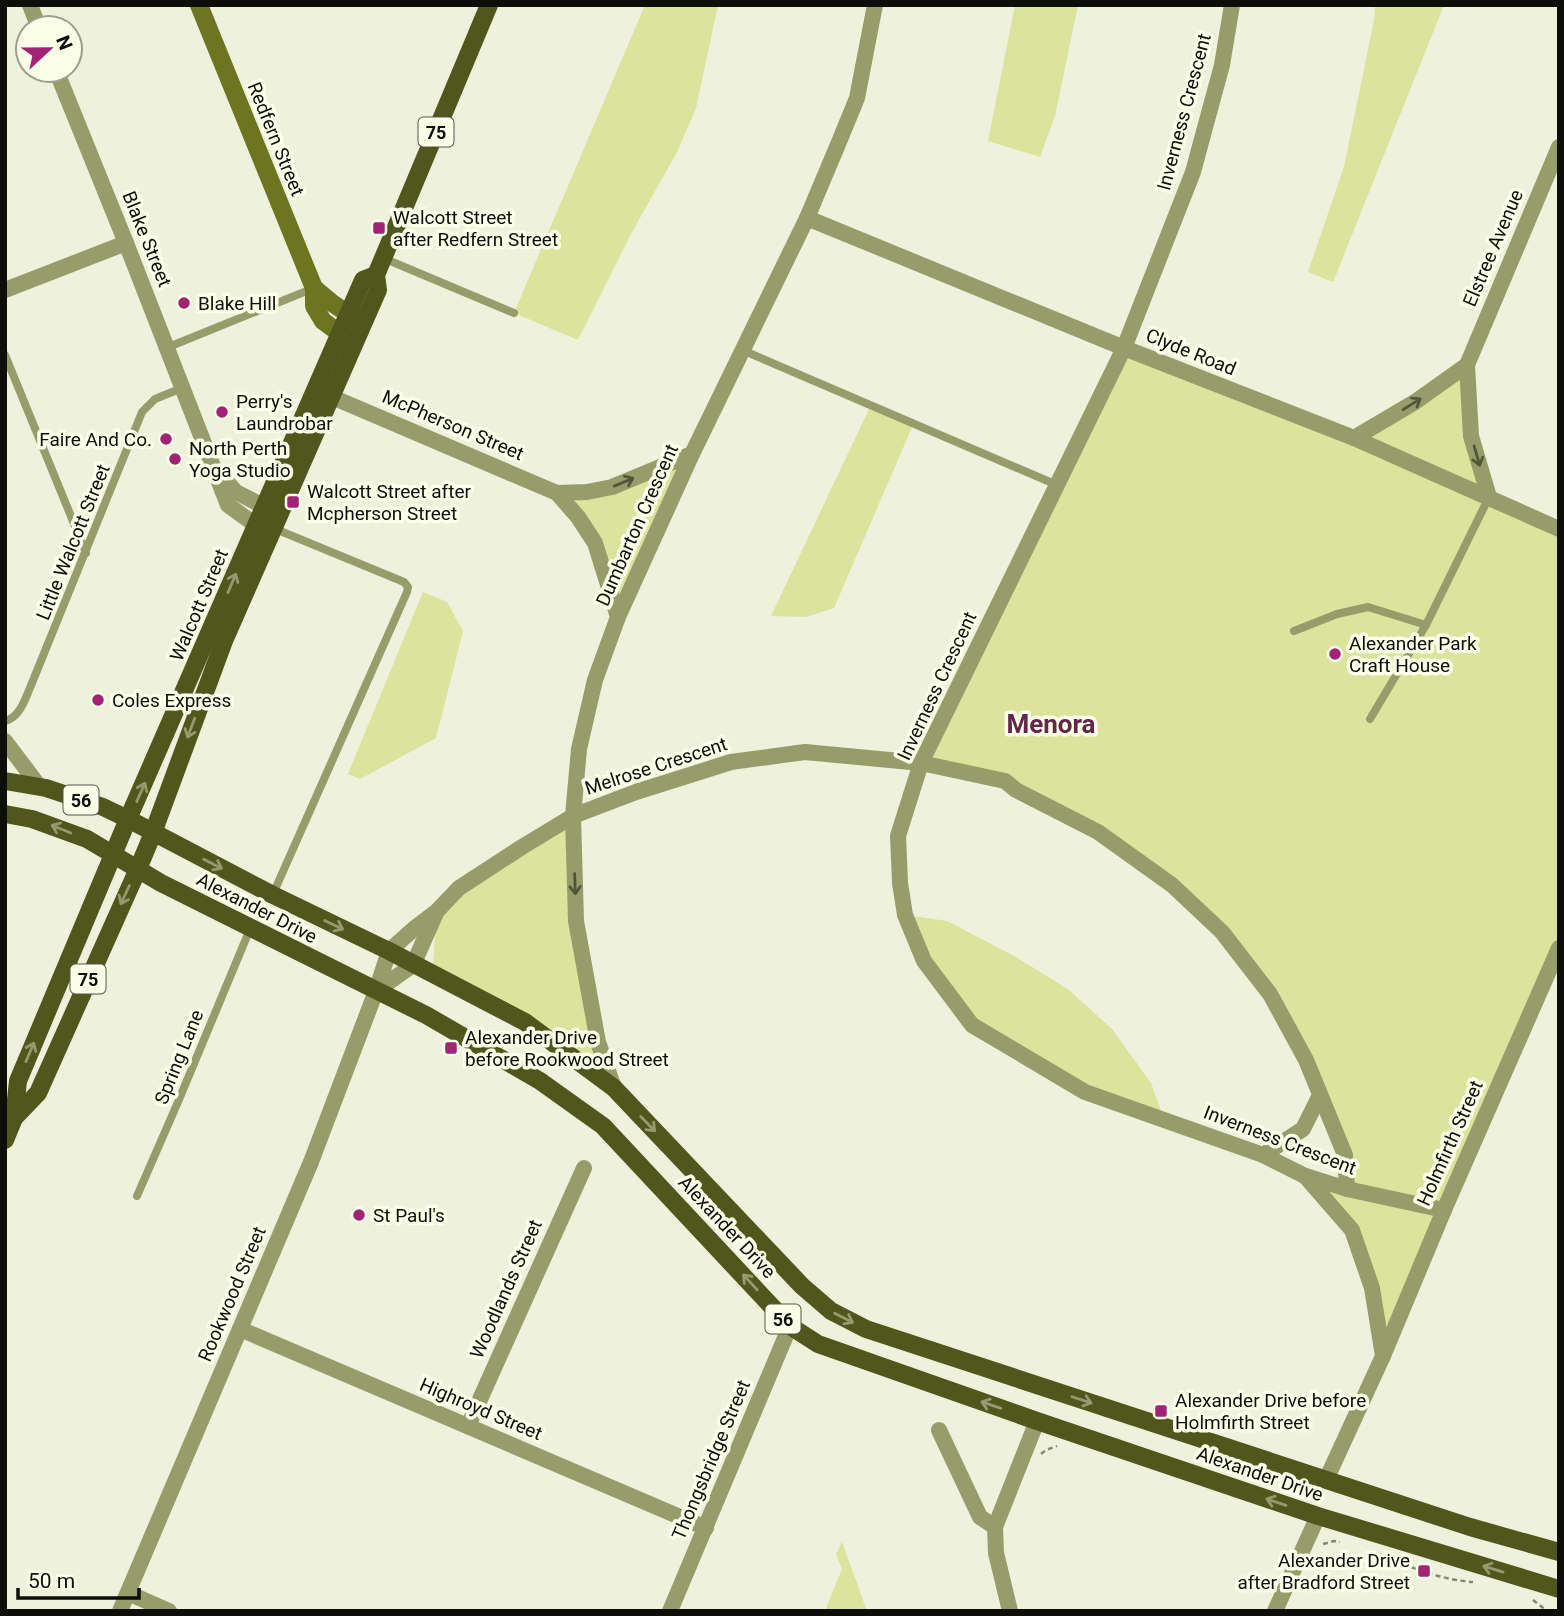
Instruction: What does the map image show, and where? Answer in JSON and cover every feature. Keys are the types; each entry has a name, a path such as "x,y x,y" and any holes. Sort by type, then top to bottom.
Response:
{"main road":[{"name":"Walcott Street","path":"5,1140 14,1118 18,1081 128,819 265,527 332,397 378,290 376,275 489,5"},
{"name":"Walcott Street","path":"14,1118 38,1093 138,869 265,527 265,507 363,280 376,275"},
{"name":"56","path":"5,781 39,786 103,807 153,833"},
{"name":"56","path":"5,814 47,823 87,839 114,854"},
{"name":"Alexander Drive","path":"153,833 525,1022 614,1088 802,1286 831,1311 866,1329 1470,1527 1559,1552"},
{"name":"Alexander Drive","path":"114,854 161,883 426,1016 540,1081 603,1126 790,1326 818,1344 1037,1422 1318,1516 1559,1589"}],"street":[{"name":"Redfern Street","path":"199,5 314,288 314,306 323,321 355,345"},
{"name":"Dumbarton Crescent","path":"614,1088 598,1042 576,921 573,816 579,749 595,680 618,617 692,454 807,218 857,98 874,5"},
{"name":"Inverness Crescent","path":"1232,5 1222,65 1193,172 1124,348 921,764 898,836 900,883 905,915 924,961 972,1025 1086,1092 1263,1155 1303,1175 1346,1189 1444,1210"},
{"name":"Blake Street","path":"62,84 228,505 265,527"},
{"name":"Elstree Avenue","path":"1489,497 1471,436 1467,365 1559,147"},
{"name":"Clyde Road","path":"807,218 1124,348 1354,438 1559,528"},
{"path":"5,290 126,243"},
{"path":"314,288 364,324"},
{"path":"1354,438 1415,402 1467,365"},
{"name":"McPherson Street","path":"332,397 557,493 587,492 612,487 692,454"},
{"name":"Blake Street","path":"210,463 236,492 265,507"},
{"name":"McPherson Street","path":"557,493 578,517 595,543 618,617"},
{"path":"5,741 39,786"},
{"name":"Melrose Crescent","path":"376,991 389,951 437,911 459,888 573,816 636,792 731,762 805,752 921,764 1005,781 1016,790 1098,832 1172,884 1222,932 1270,994 1306,1060 1345,1155 1346,1189"},
{"name":"Melrose Crescent","path":"413,965 437,911"},
{"name":"Holmfirth Street","path":"1326,1480 1383,1356 1559,948"},
{"path":"376,991 413,965"},
{"name":"Rookwood Street","path":"120,1611 311,1162 376,991"},
{"path":"1263,1155 1303,1129 1320,1095"},
{"name":"Woodlands Street","path":"468,1426 584,1168"},
{"path":"1303,1175 1352,1230 1372,1288 1383,1356"},
{"name":"Thongsbridge Street","path":"670,1611 790,1326"},
{"name":"Highroyd Street","path":"240,1329 706,1528"},
{"path":"1010,1611 996,1553 995,1527 1037,1422"},
{"path":"939,1430 980,1517 995,1527"},
{"path":"1275,1611 1318,1516"},
{"path":"128,1593 169,1611"}],"lane":[{"path":"383,258 514,313"},
{"path":"166,348 314,288"},
{"path":"742,350 1057,485"},
{"path":"5,355 86,553"},
{"name":"Little Walcott Street","path":"5,721 19,711 142,412 155,399 182,388"},
{"path":"1370,719 1426,625 1489,497"},
{"path":"265,527 404,582 408,587 273,895"},
{"path":"1294,631 1350,610 1368,607 1426,625"},
{"name":"Spring Lane","path":"137,1196 250,929"}],"path":[{"path":"1320,1545 1335,1541 1344,1542"},
{"path":"1376,1552 1457,1581 1477,1582"},
{"path":"1525,1597 1534,1600 1547,1611"}],"green space":[{"path":"645,5 718,5 696,108 677,152 632,232 578,340 514,313"},
{"path":"1015,5 1078,5 1055,116 1040,157 988,141"},
{"path":"1375,5 1444,5 1333,282 1308,272 1344,167"},
{"path":"1124,348 1354,438 1467,365 1489,497 1559,529 1559,948 1383,1356 1352,1230 1303,1175 1346,1189 1345,1155 1270,994 1172,885 1005,781 921,763"},
{"path":"871,405 913,425 834,608 806,617 771,616"},
{"path":"692,454 618,617 595,543 557,493 612,487"},
{"path":"423,592 447,602 463,631 436,738 360,779 348,774"},
{"path":"573,816 576,921 614,1088 525,1022 433,964 437,911"},
{"path":"905,915 947,921 1016,957 1069,990 1112,1029 1151,1083 1164,1119 1085,1092 972,1025 924,961"},
{"path":"842,1542 867,1611 825,1611 842,1569 836,1554"}],"place":[{"name":"Walcott Street after Redfern Street","path":"379,228"},
{"name":"Blake Hill","path":"184,303"},
{"name":"Perry's Laundrobar","path":"222,412"},
{"name":"Faire And Co.","path":"166,439"},
{"name":"North Perth Yoga Studio","path":"175,459"},
{"name":"Walcott Street after Mcpherson Street","path":"293,502"},
{"name":"Alexander Park Craft House","path":"1335,654"},
{"name":"Coles Express","path":"98,700"},
{"name":"Alexander Drive before Rookwood Street","path":"451,1048"},
{"name":"St Paul's","path":"359,1215"},
{"name":"Alexander Drive before Holmfirth Street","path":"1161,1411"},
{"name":"Alexander Drive after Bradford Street","path":"1424,1571"}],"district":[{"name":"Menora","path":"1051,724"}]}
